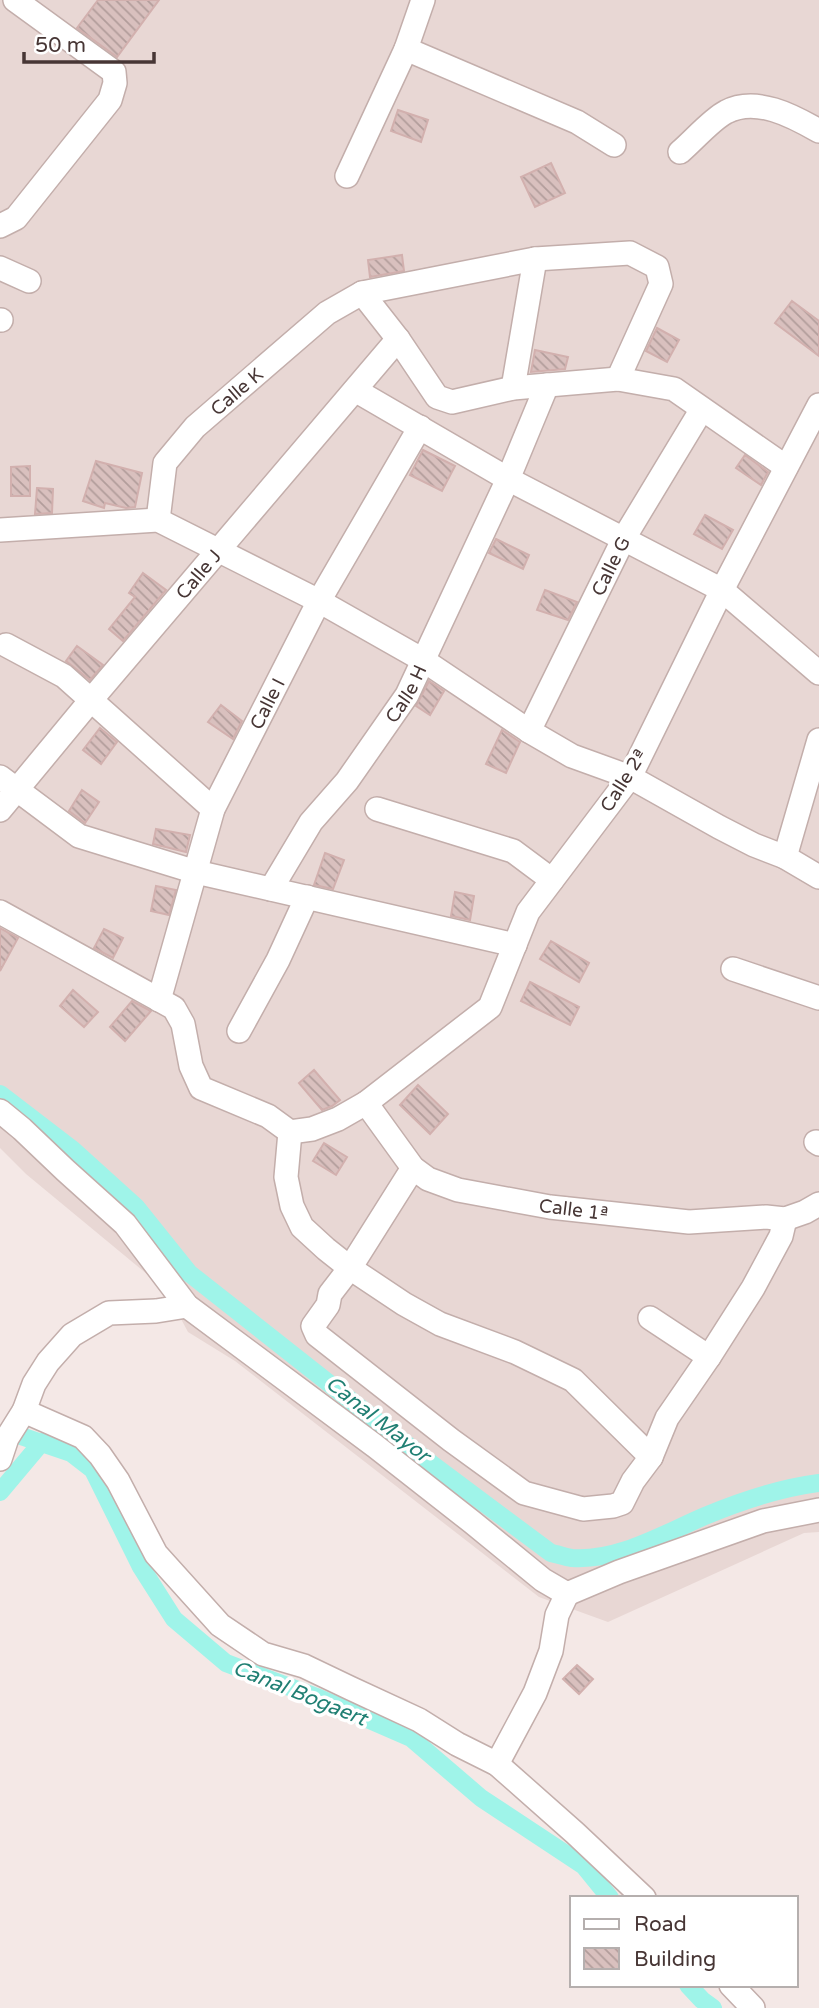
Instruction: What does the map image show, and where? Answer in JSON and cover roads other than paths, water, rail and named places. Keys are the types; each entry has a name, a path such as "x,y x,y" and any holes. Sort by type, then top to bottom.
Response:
{"street":[{"path":"0,226 16,218 110,100 115,83 114,72 15,0"},
{"path":"347,176 406,49 423,0"},
{"path":"406,49 577,122 614,145"},
{"path":"680,152 725,113 743,106 783,113 819,131"},
{"name":"Calle K","path":"158,520 165,463 195,428 327,313 362,293 535,259 630,253 657,267 661,284 618,379"},
{"path":"513,388 535,259"},
{"path":"0,268 29,281"},
{"path":"362,293 398,339 437,397 457,401 513,388 618,379 674,389 786,467"},
{"name":"Calle J","path":"0,810 9,783 91,700 398,339"},
{"name":"Calle H","path":"271,889 311,821 347,781 407,695 508,479 547,385"},
{"path":"355,390 508,479 722,590 819,673"},
{"name":"Calle 2ª","path":"290,1132 312,1129 338,1119 366,1103 490,1007 528,912 630,777 722,590 819,405"},
{"name":"Calle G","path":"529,731 624,538 702,409"},
{"name":"Calle I","path":"159,1000 213,809 319,601 419,427"},
{"path":"0,530 158,520 319,601 423,660 529,731 572,756 630,777 719,827 785,857 819,877"},
{"path":"6,645 64,676 213,809"},
{"path":"785,857 819,740"},
{"path":"9,783 79,836 196,872 515,945"},
{"path":"377,809 513,851 552,880"},
{"path":"239,1031 278,960 307,897"},
{"path":"0,912 174,1008 183,1024 191,1066 201,1088 268,1116 290,1132 286,1177 292,1206 302,1227 350,1269 440,1324 515,1352 573,1380 651,1457"},
{"path":"733,969 819,998"},
{"name":"Calle 1ª","path":"366,1103 413,1168 428,1179 458,1190 550,1207 689,1222 766,1217 785,1219 819,1204"},
{"path":"0,1111 125,1224 187,1306 374,1446 543,1580 567,1594"},
{"path":"413,1168 350,1269 330,1294 328,1305 313,1326 317,1335 524,1493 583,1509 622,1503 633,1480 651,1457 667,1418 709,1357 771,1256 781,1236 785,1219"},
{"path":"0,1460 7,1438 24,1411 33,1384 72,1335 109,1313 156,1311 187,1306"},
{"path":"650,1318 709,1357"},
{"path":"24,1411 83,1437 100,1455 118,1481 156,1554 220,1625 263,1654 304,1666 351,1688 419,1720 457,1744 497,1764 642,1896"},
{"path":"497,1764 535,1693 551,1651 557,1615 567,1594 620,1572 763,1521 819,1510"},
{"path":"733,1987 753,2008"}],"waterway":[{"name":"Canal Mayor","path":"0,1094 73,1150 136,1207 189,1273 425,1459 551,1553 572,1558 589,1558 624,1551 747,1500 819,1483"},
{"name":"Canal Bogaert","path":"18,1435 71,1453 93,1470 141,1567 174,1619 226,1663 319,1698 411,1738 481,1798 584,1866 608,1896"},
{"path":"0,1492 42,1442"},
{"name":"Canal Bogaert","path":"690,1987 713,2008"}]}
